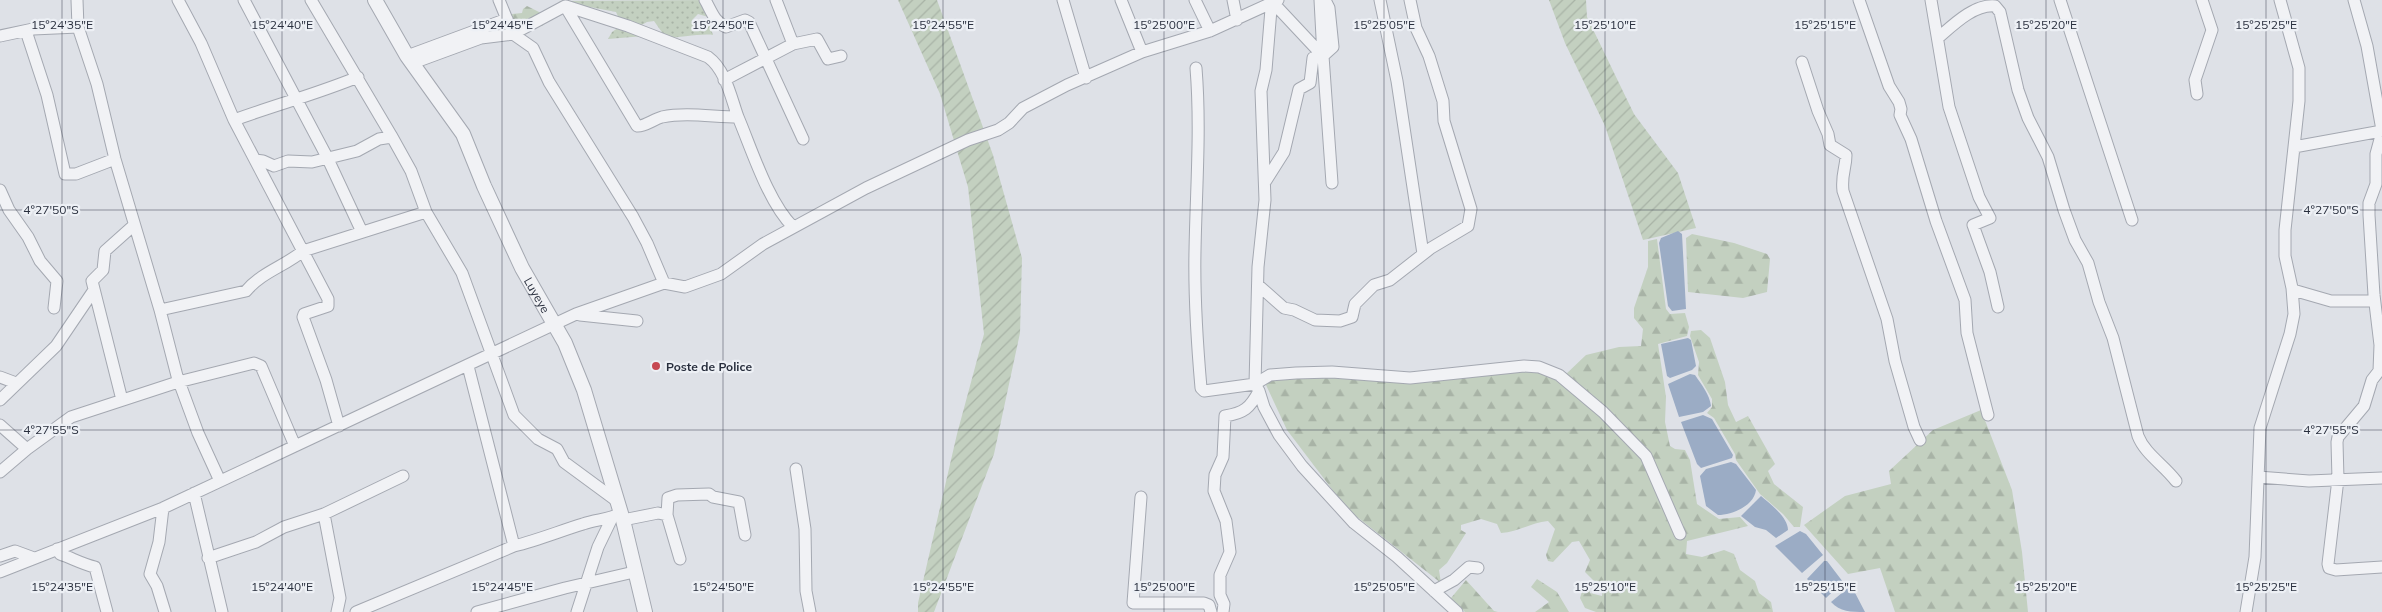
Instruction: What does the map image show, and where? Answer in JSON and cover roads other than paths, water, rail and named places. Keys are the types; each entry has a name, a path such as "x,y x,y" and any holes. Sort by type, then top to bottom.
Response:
{"street":[{"path":"76,0 78,27 97,84 133,226 160,310 178,382 220,480"},
{"path":"178,0 201,42 234,120 328,299 328,306 304,314 303,317 326,380 339,426"},
{"path":"244,0 327,157 362,232"},
{"path":"311,0 392,137 411,172 426,212 462,274 514,415 538,439 557,449 564,462 618,513"},
{"name":"Luyeye","path":"375,0 433,95 463,134 484,186 522,268 555,325 584,390 645,612"},
{"path":"499,0 513,34 533,48 550,82 633,218 647,243 664,283"},
{"path":"704,0 722,26 726,27 745,20 749,22 803,140"},
{"path":"776,0 793,44"},
{"path":"1063,0 1086,78"},
{"path":"1121,0 1142,52"},
{"path":"1195,0 1210,32"},
{"path":"1233,0 1237,20"},
{"path":"1320,0 1332,184"},
{"path":"1265,182 1284,152 1299,89 1310,83 1313,58 1323,56 1333,47 1329,8 1325,0"},
{"path":"1380,0 1398,81 1423,254"},
{"path":"1258,285 1284,308 1294,310 1315,320 1340,321 1352,317 1355,304 1374,285 1390,280 1423,254 1468,226 1471,209 1444,121 1443,101 1436,76 1416,28 1410,0"},
{"path":"1859,0 1889,86 1899,102 1900,115 1911,139 1936,221 1965,300 1967,333 1988,415"},
{"path":"1931,0 1949,107 1979,197 1990,218 1973,225 1990,272 1998,307"},
{"path":"2060,0 2132,220"},
{"path":"2197,94 2195,80 2212,30 2202,0"},
{"path":"2246,612 2255,557 2260,428 2290,334 2294,314 2293,290 2286,266 2285,246 2299,101 2299,68 2280,0"},
{"path":"2354,0 2367,46 2382,131 2376,154 2376,184 2369,203 2380,345 2379,371 2372,380 2364,406 2338,438 2338,479 2330,535 2329,568 2336,570 2382,567"},
{"path":"0,572 163,508 576,314 664,283 685,287 721,274 763,244 901,171 968,140 998,130 1009,123 1023,108 1142,52 1210,32 1275,3"},
{"path":"1275,3 1323,56"},
{"path":"1223,612 1224,604 1220,595 1220,575 1230,552 1226,521 1214,491 1215,476 1223,457 1225,416 1241,413 1254,400 1257,387 1260,236 1265,200 1262,91 1275,3"},
{"path":"1938,38 1971,12 1988,5 1995,6 1997,4 2024,108 2036,136 2048,157 2064,210 2075,240 2088,263 2099,302 2113,338 2138,436 2142,446 2166,468 2176,481"},
{"path":"410,59 481,38 513,34 560,7 566,6 634,28 708,57 716,65 724,80 766,183 786,220 793,228"},
{"path":"566,6 637,126 657,118 669,116 738,117"},
{"path":"410,59 507,19"},
{"path":"0,36 26,31 78,27"},
{"path":"26,31 47,95 66,174 76,174 115,159"},
{"path":"724,80 793,44 817,39 828,59 841,56"},
{"path":"1802,62 1818,111 1828,134 1830,145 1846,154 1841,178 1843,191 1887,318 1894,361 1914,427 1920,440"},
{"path":"1196,68 1200,111 1195,268 1201,388 1204,391 1257,387 1270,375 1296,373 1332,372 1410,378 1524,366 1539,367 1559,375 1576,389 1603,412 1646,456 1680,534"},
{"path":"234,120 296,98 319,93 358,77"},
{"path":"2294,147 2382,131"},
{"path":"256,160 263,160 274,166 288,161 305,163 357,151 374,141 392,137"},
{"path":"0,190 9,210 28,237 40,261 57,281 54,308"},
{"path":"160,310 246,291 256,280 289,262 303,251 426,212"},
{"path":"122,400 94,290 93,278 103,270 105,251 133,226"},
{"path":"0,400 56,346 73,318 94,290"},
{"path":"2293,290 2331,301 2377,304"},
{"path":"576,314 637,321"},
{"path":"1,469 71,417 178,382 254,363 259,364 295,446"},
{"path":"468,366 514,546"},
{"path":"0,377 16,383"},
{"path":"1257,387 1264,407 1279,435 1302,466 1354,523 1457,612"},
{"path":"0,425 27,448"},
{"path":"796,469 805,529 806,591 810,612"},
{"path":"208,558 256,542 284,526 324,514 403,476"},
{"path":"2258,477 2309,480 2382,478"},
{"path":"194,492 222,612"},
{"path":"680,559 667,515 668,498 677,495 710,494 738,502 745,535"},
{"path":"1141,497 1132,603 1181,608 1204,603 1209,605 1211,612"},
{"path":"163,508 159,542 150,574 157,586 165,612"},
{"path":"576,612 598,547 618,513"},
{"path":"356,612 514,546 538,540 584,523 618,513 658,513 667,515"},
{"path":"324,514 340,598 337,612"},
{"path":"57,549 60,554 71,557 84,565 95,567 107,612"},
{"path":"0,556 16,551 34,558"},
{"path":"1434,591 1454,580 1469,567 1478,568"},
{"path":"477,612 504,609 564,588 634,572"}],"water":[{"path":"1678,231 1682,234 1686,309 1672,311 1668,306 1659,243 1661,238"},
{"path":"1688,338 1691,340 1696,366 1692,370 1670,378 1667,376 1661,344"},
{"path":"1690,374 1695,375 1709,398 1711,406 1703,412 1679,417 1668,384"},
{"path":"1703,415 1712,419 1733,455 1732,458 1701,468 1697,464 1681,422"},
{"path":"1731,462 1736,464 1756,490 1747,505 1736,511 1718,515 1706,506 1700,476 1706,469"},
{"path":"1761,496 1778,511 1787,525 1788,530 1776,538 1766,530 1755,527 1741,516"},
{"path":"1800,531 1806,534 1823,555 1802,573 1775,546"},
{"path":"1824,561 1827,561 1843,582 1826,598 1807,579"},
{"path":"1849,587 1852,587 1865,612 1842,610 1831,602"}],"place":[{"name":"Poste de Police","path":"656,366"}]}
